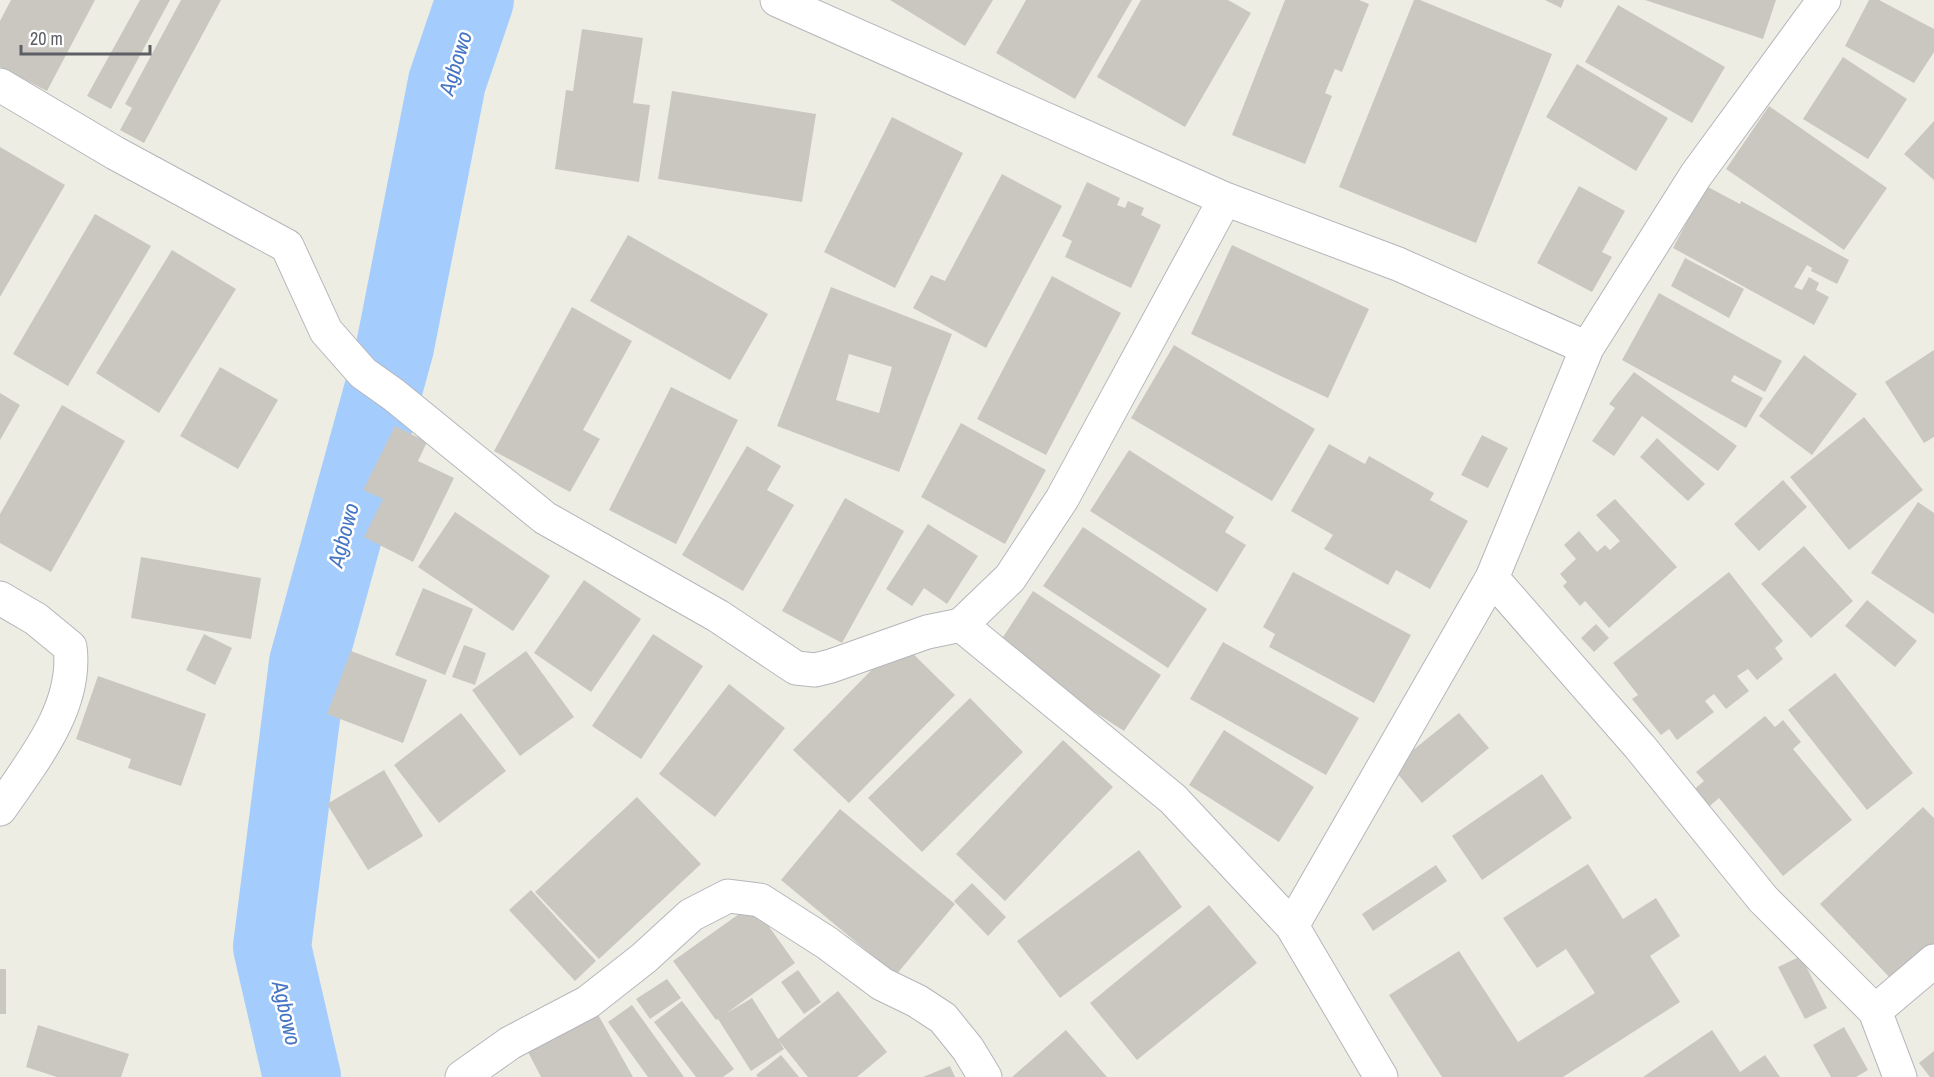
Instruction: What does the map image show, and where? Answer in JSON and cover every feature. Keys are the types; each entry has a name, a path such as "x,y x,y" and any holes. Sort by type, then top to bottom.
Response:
{"street":[{"path":"777,0 1225,199 1398,264 1587,348"},
{"path":"1292,926 1492,578 1587,348 1696,175 1824,0"},
{"path":"0,85 115,153 287,246 326,331 363,373 394,395 544,518 718,616 796,668 815,670 927,632 961,625 1010,578 1062,499 1225,199"},
{"path":"1492,578 1640,747 1763,899 1875,1011 1900,1077"},
{"path":"0,598 36,619 70,647 72,664 65,702 0,809"},
{"path":"961,625 1173,799 1292,926 1381,1077"},
{"path":"462,1077 510,1043 588,1002 644,958 691,915 728,896 760,900 827,943 882,984 917,1001 944,1018 968,1049 985,1077"},
{"path":"1875,1011 1934,961"}],"building":[{"path":"11,0 95,0 47,91 0,67 0,21"},
{"path":"140,0 170,0 111,109 87,96"},
{"path":"181,0 221,0 144,143 120,130 132,108 125,104"},
{"path":"890,0 993,0 965,46"},
{"path":"1026,0 1132,0 1075,99 996,53"},
{"path":"1141,0 1228,0 1251,13 1185,127 1097,77"},
{"path":"1285,0 1359,0 1369,4 1342,72 1335,69 1325,93 1332,96 1305,164 1232,135"},
{"path":"1414,0 1420,0 1552,54 1476,243 1339,187"},
{"path":"1545,0 1564,0 1561,8"},
{"path":"1645,0 1776,0 1763,39"},
{"path":"1869,0 1879,0 1934,29 1934,52 1914,83 1845,46"},
{"path":"1618,5 1725,67 1692,123 1585,62"},
{"path":"582,29 643,38 633,103 650,105 639,182 555,169 566,90 573,91"},
{"path":"1843,57 1907,99 1868,159 1803,119"},
{"path":"1577,64 1668,118 1636,171 1546,117"},
{"path":"672,91 816,114 802,202 658,179"},
{"path":"1769,106 1887,188 1844,250 1726,169"},
{"path":"892,117 963,153 895,288 824,252"},
{"path":"1934,121 1934,180 1904,154"},
{"path":"0,147 65,185 0,297"},
{"path":"1002,174 1062,206 986,348 913,308 931,275 945,281"},
{"path":"1087,182 1120,198 1117,205 1125,208 1128,201 1144,208 1141,215 1161,225 1131,288 1065,257 1072,241 1062,236"},
{"path":"1579,186 1625,211 1602,252 1612,257 1592,292 1537,263"},
{"path":"1706,186 1740,204 1741,201 1849,260 1837,284 1811,271 1812,268 1807,265 1794,287 1802,290 1809,277 1819,283 1816,290 1829,297 1814,325 1673,248"},
{"path":"95,214 151,246 68,386 13,354"},
{"path":"628,235 768,314 730,380 590,301"},
{"path":"1232,245 1369,309 1328,398 1191,334"},
{"path":"172,250 236,289 159,413 96,373"},
{"path":"1685,258 1744,289 1729,318 1671,286"},
{"path":"1052,276 1121,313 1046,455 977,419"},
{"path":"831,287 952,334 899,472 777,426","holes":["849,354 892,367 879,413 836,400"]},
{"path":"1659,293 1782,361 1765,392 1734,375 1731,381 1763,398 1746,428 1622,360"},
{"path":"572,307 632,341 583,430 600,439 570,492 494,451"},
{"path":"1174,345 1315,429 1272,501 1131,418"},
{"path":"1934,350 1934,437 1924,443 1885,382"},
{"path":"1804,355 1857,394 1812,455 1759,416"},
{"path":"220,367 278,400 238,469 180,436"},
{"path":"1634,372 1737,446 1718,471 1642,416 1614,456 1592,441 1615,408 1609,404"},
{"path":"671,387 738,420 676,544 609,510"},
{"path":"0,393 20,405 0,440"},
{"path":"62,405 125,441 51,572 0,543 0,514"},
{"path":"1864,417 1923,490 1849,550 1790,477"},
{"path":"961,423 1046,470 1005,544 921,497"},
{"path":"395,426 427,442 418,461 454,478 413,562 364,537 383,499 363,490"},
{"path":"1482,435 1508,448 1488,488 1461,475"},
{"path":"1657,438 1705,484 1688,501 1640,457"},
{"path":"1329,444 1365,464 1369,456 1434,493 1430,500 1468,521 1430,589 1396,570 1388,585 1324,549 1333,535 1291,511"},
{"path":"747,446 781,466 767,490 794,505 743,591 682,555"},
{"path":"1129,450 1234,517 1225,532 1246,545 1217,592 1090,511"},
{"path":"1783,480 1807,507 1759,551 1734,524"},
{"path":"845,498 904,531 842,643 782,611"},
{"path":"1615,499 1677,567 1609,628 1585,601 1580,606 1563,586 1567,582 1560,574 1576,559 1564,545 1579,531 1597,552 1605,545 1610,550 1620,541 1596,515"},
{"path":"1918,502 1934,513 1934,614 1871,573"},
{"path":"455,512 550,576 513,631 418,567"},
{"path":"928,524 978,556 947,604 924,588 912,606 886,589"},
{"path":"1083,527 1207,609 1168,668 1043,586"},
{"path":"1804,546 1853,601 1811,638 1761,584"},
{"path":"141,557 261,578 251,639 131,618"},
{"path":"1293,572 1411,635 1374,703 1269,647 1275,634 1263,627"},
{"path":"1729,572 1783,641 1775,648 1783,659 1757,680 1748,669 1737,676 1749,691 1726,709 1714,694 1705,701 1714,712 1677,740 1669,729 1661,735 1632,699 1638,695 1613,663"},
{"path":"584,580 641,619 591,692 534,653"},
{"path":"423,588 473,609 445,675 395,655"},
{"path":"1033,591 1161,675 1124,731 996,648"},
{"path":"1867,600 1917,641 1895,667 1845,626"},
{"path":"1596,624 1609,638 1594,652 1581,638"},
{"path":"204,634 232,648 215,685 186,670"},
{"path":"653,634 703,666 641,759 592,726"},
{"path":"900,641 955,695 849,803 793,750"},
{"path":"1223,642 1359,718 1326,775 1190,699"},
{"path":"464,645 486,653 475,685 452,677"},
{"path":"351,651 427,680 403,743 327,714"},
{"path":"526,651 574,717 520,756 472,690"},
{"path":"1835,673 1913,773 1867,810 1788,710"},
{"path":"98,676 206,714 181,786 128,768 131,759 76,739"},
{"path":"729,684 785,728 715,817 659,774"},
{"path":"970,698 1023,752 922,852 868,798"},
{"path":"461,713 506,771 439,823 394,765"},
{"path":"1459,713 1489,748 1422,803 1392,767"},
{"path":"1765,716 1775,727 1783,720 1801,742 1793,749 1852,820 1783,876 1719,798 1704,811 1690,793 1704,781 1696,772"},
{"path":"1224,730 1314,787 1279,842 1189,785"},
{"path":"1063,740 1113,787 1005,901 956,854"},
{"path":"384,770 423,836 368,870 327,804"},
{"path":"1542,774 1572,818 1482,880 1452,836"},
{"path":"637,797 701,864 599,959 535,892"},
{"path":"1923,807 1934,818 1934,952 1892,980 1820,904"},
{"path":"840,809 955,904 896,975 781,880"},
{"path":"1139,850 1182,907 1060,998 1017,941"},
{"path":"1588,864 1623,919 1656,898 1680,936 1650,956 1680,1002 1563,1077 1442,1077 1389,995 1459,951 1518,1042 1595,993 1566,949 1537,968 1503,918"},
{"path":"1436,865 1447,881 1373,931 1362,914"},
{"path":"972,883 1006,917 988,936 954,901"},
{"path":"531,890 596,961 575,981 509,910"},
{"path":"753,904 795,963 727,1013 752,998 778,1039 838,991 887,1052 857,1077 808,1077 779,1041 784,1049 751,1071 718,1019 716,1020 673,961"},
{"path":"1209,905 1257,963 1137,1060 1090,1003"},
{"path":"1801,956 1827,1008 1805,1019 1778,967"},
{"path":"0,969 6,969 6,1014 0,1014"},
{"path":"798,970 821,1002 804,1014 781,982"},
{"path":"667,979 681,998 650,1019 636,999"},
{"path":"682,1001 734,1069 723,1077 696,1077 654,1022"},
{"path":"632,1005 684,1077 648,1077 608,1022"},
{"path":"596,1011 633,1077 541,1077 527,1050"},
{"path":"38,1025 129,1054 121,1077 57,1077 26,1067"},
{"path":"1844,1027 1868,1070 1856,1077 1831,1077 1813,1045"},
{"path":"1066,1030 1107,1077 1012,1077"},
{"path":"1712,1030 1740,1072 1765,1055 1780,1077 1643,1077"},
{"path":"1934,1051 1934,1077 1930,1077 1919,1063"},
{"path":"781,1055 799,1077 758,1077 756,1075"},
{"path":"950,1066 955,1077 923,1077"}],"waterway":[{"name":"Agbowo","path":"302,1077 272,947 308,663 395,347 447,82 475,0"}]}
